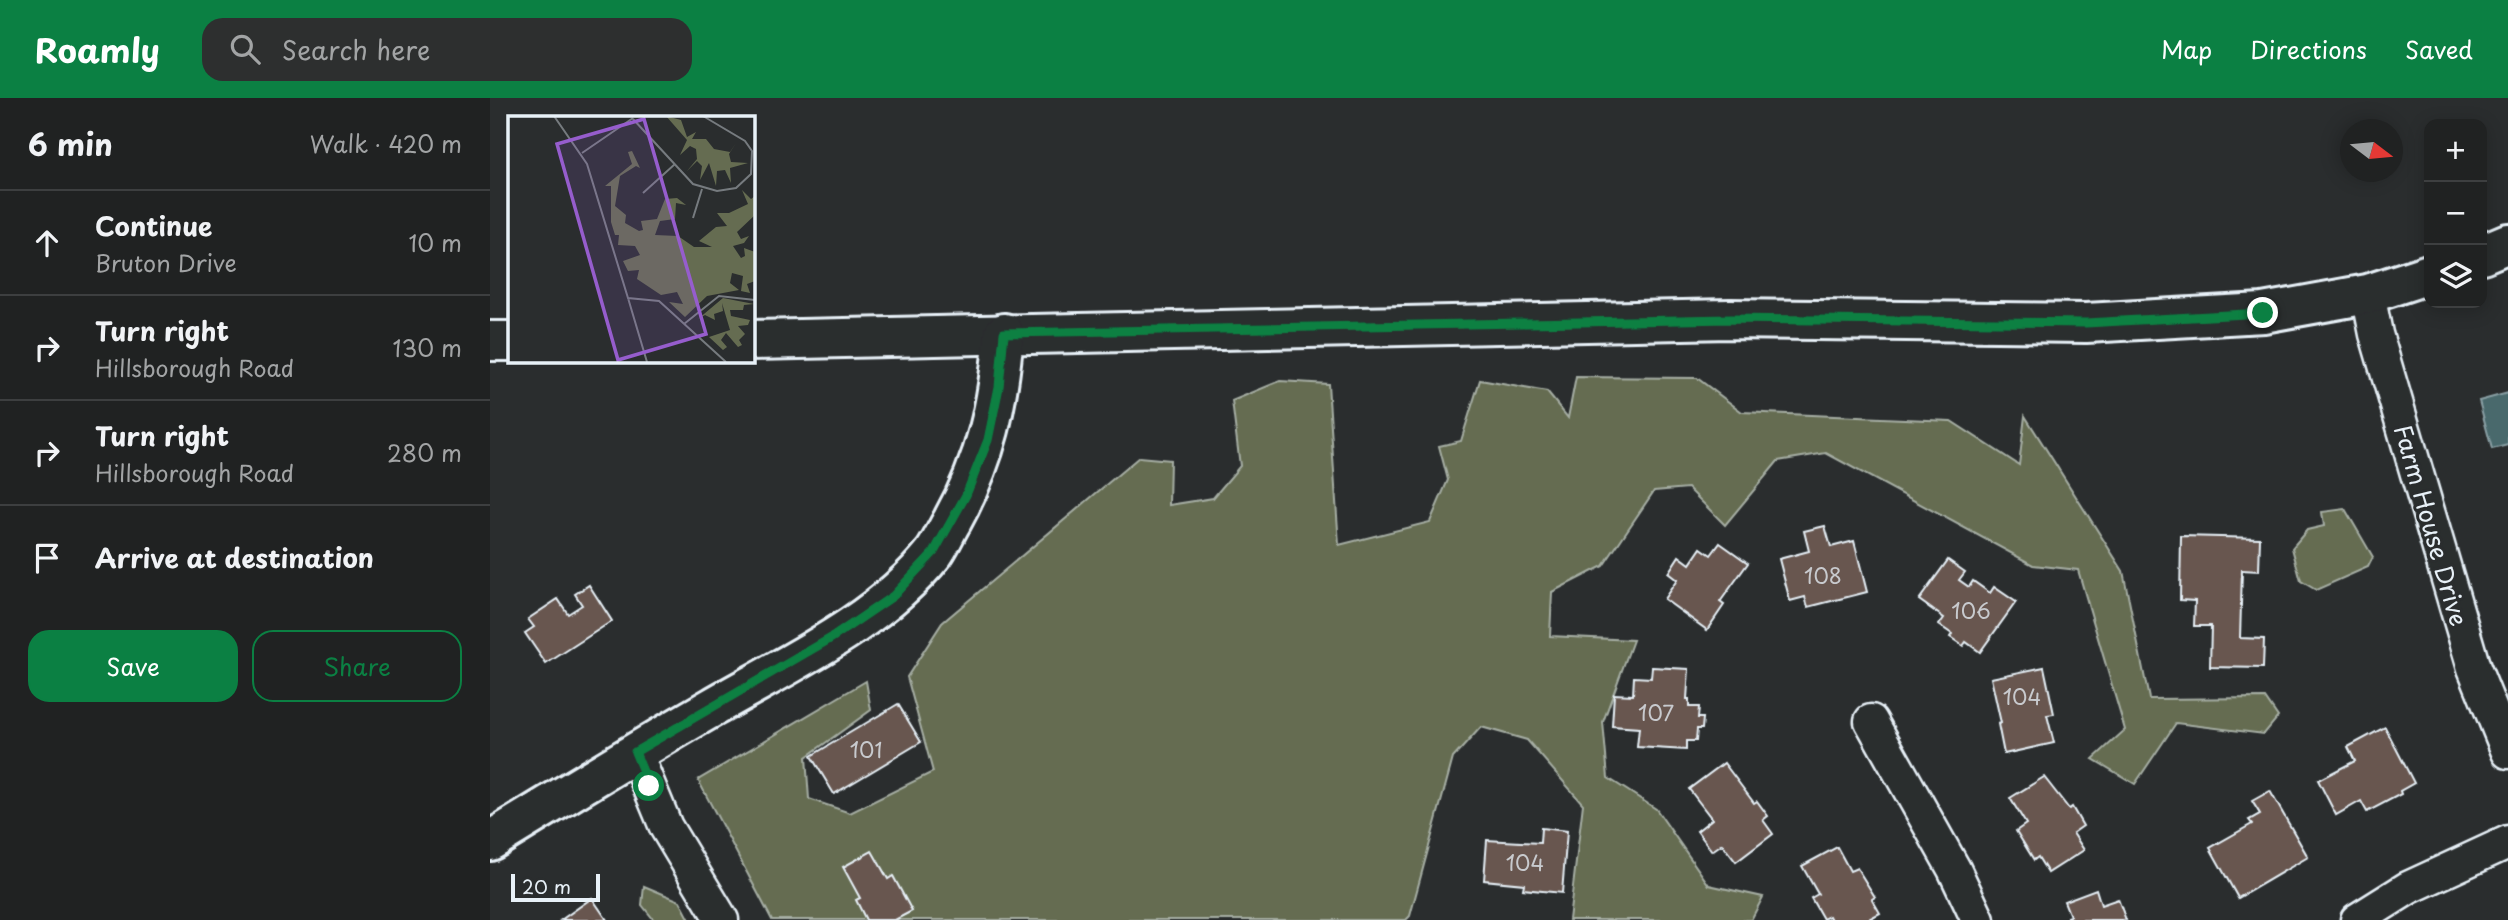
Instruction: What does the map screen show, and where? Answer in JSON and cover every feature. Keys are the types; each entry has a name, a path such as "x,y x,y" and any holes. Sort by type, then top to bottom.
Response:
{"main road":[{"path":"2487,252 2508,243"},
{"path":"754,340 1730,319 2086,323 2263,313 2368,294 2424,276"},
{"path":"490,841 635,752 833,637 893,596 934,552 966,495 988,440 999,387 1004,333"},
{"path":"490,341 508,341"}],"street":[{"name":"Farm House Drive","path":"2368,294 2376,334 2474,667 2508,752"},
{"path":"1871,721 1954,869 1978,920"},
{"path":"635,752 666,827 722,920"},
{"path":"2357,920 2408,888 2508,842"}],"green space":[{"path":"1576,377 1697,378 1742,412 1951,421 2019,465 2025,416 2123,571 2149,699 2265,698 2278,717 2264,734 2176,723 2135,784 2093,759 2125,730 2078,570 2033,565 1826,453 1778,461 1725,525 1688,488 1654,491 1603,566 1552,592 1550,636 1633,640 1603,722 1608,778 1656,809 1709,885 1763,897 1751,920 1569,920 1583,804 1527,740 1481,727 1453,758 1410,916 1406,920 772,920 698,780 866,681 871,710 806,757 809,799 850,813 933,772 907,677 942,623 1139,457 1170,460 1169,505 1213,498 1240,466 1232,401 1280,381 1328,384 1339,545 1430,522 1448,480 1439,446 1461,441 1480,380 1547,392 1568,418"},
{"path":"2345,509 2373,557 2368,567 2316,590 2301,581 2292,548 2307,530 2324,526 2322,512"},
{"path":"644,886 680,901 690,920 654,920 642,905"}],"water":[{"path":"2508,393 2508,445 2492,449 2479,401"}],"building":[{"path":"1825,526 1831,547 1854,541 1867,592 1808,607 1805,597 1790,601 1779,559 1809,551 1804,531"},
{"path":"2181,536 2260,538 2259,571 2242,570 2240,638 2264,639 2263,668 2210,667 2211,626 2194,626 2195,601 2180,600"},
{"path":"1720,543 1748,563 1720,602 1724,605 1707,630 1664,599 1677,580 1668,573 1679,556 1690,564 1701,548 1711,555"},
{"path":"1948,560 1965,572 1959,580 1969,587 1973,581 1990,593 1994,587 2016,602 1980,652 1966,642 1963,646 1950,637 1952,634 1939,625 1944,618 1919,600"},
{"path":"589,585 612,621 546,664 525,633 534,627 528,619 558,599 568,614 582,605 575,594"},
{"path":"1652,667 1689,669 1689,707 1699,707 1698,718 1703,718 1702,729 1697,729 1696,741 1686,741 1686,750 1637,747 1639,728 1612,726 1614,694 1633,695 1634,677 1651,678"},
{"path":"2044,667 2054,714 2047,715 2054,743 2004,754 1998,724 2001,723 1991,678"},
{"path":"898,704 921,742 834,794 811,756"},
{"path":"2385,727 2414,783 2400,791 2401,794 2367,812 2361,801 2336,815 2318,780 2355,761 2348,747"},
{"path":"1724,763 1754,803 1757,801 1768,816 1763,820 1773,834 1736,862 1722,844 1712,851 1697,831 1712,819 1689,789"},
{"path":"2044,777 2069,809 2072,807 2083,826 2073,833 2084,850 2048,873 2038,857 2034,860 2016,831 2026,824 2010,798"},
{"path":"2270,791 2308,857 2238,898 2210,848 2252,824 2249,820 2260,814 2252,801"},
{"path":"1541,828 1567,831 1562,893 1523,889 1524,884 1484,880 1487,840 1540,843"},
{"path":"1837,847 1850,871 1857,868 1875,897 1872,899 1880,913 1867,920 1831,920 1829,916 1823,919 1811,898 1818,894 1802,866"},
{"path":"872,851 888,879 893,876 912,911 895,920 866,920 856,900 860,898 843,867"},
{"path":"2096,889 2101,905 2118,899 2126,920 2068,920 2067,917 2070,916 2064,901"},
{"path":"592,898 607,920 561,920"}],"route":[{"path":"649,786 635,752 833,637 893,596 934,552 966,495 988,440 999,387 1004,333 1730,319 2086,323 2263,313"}]}
